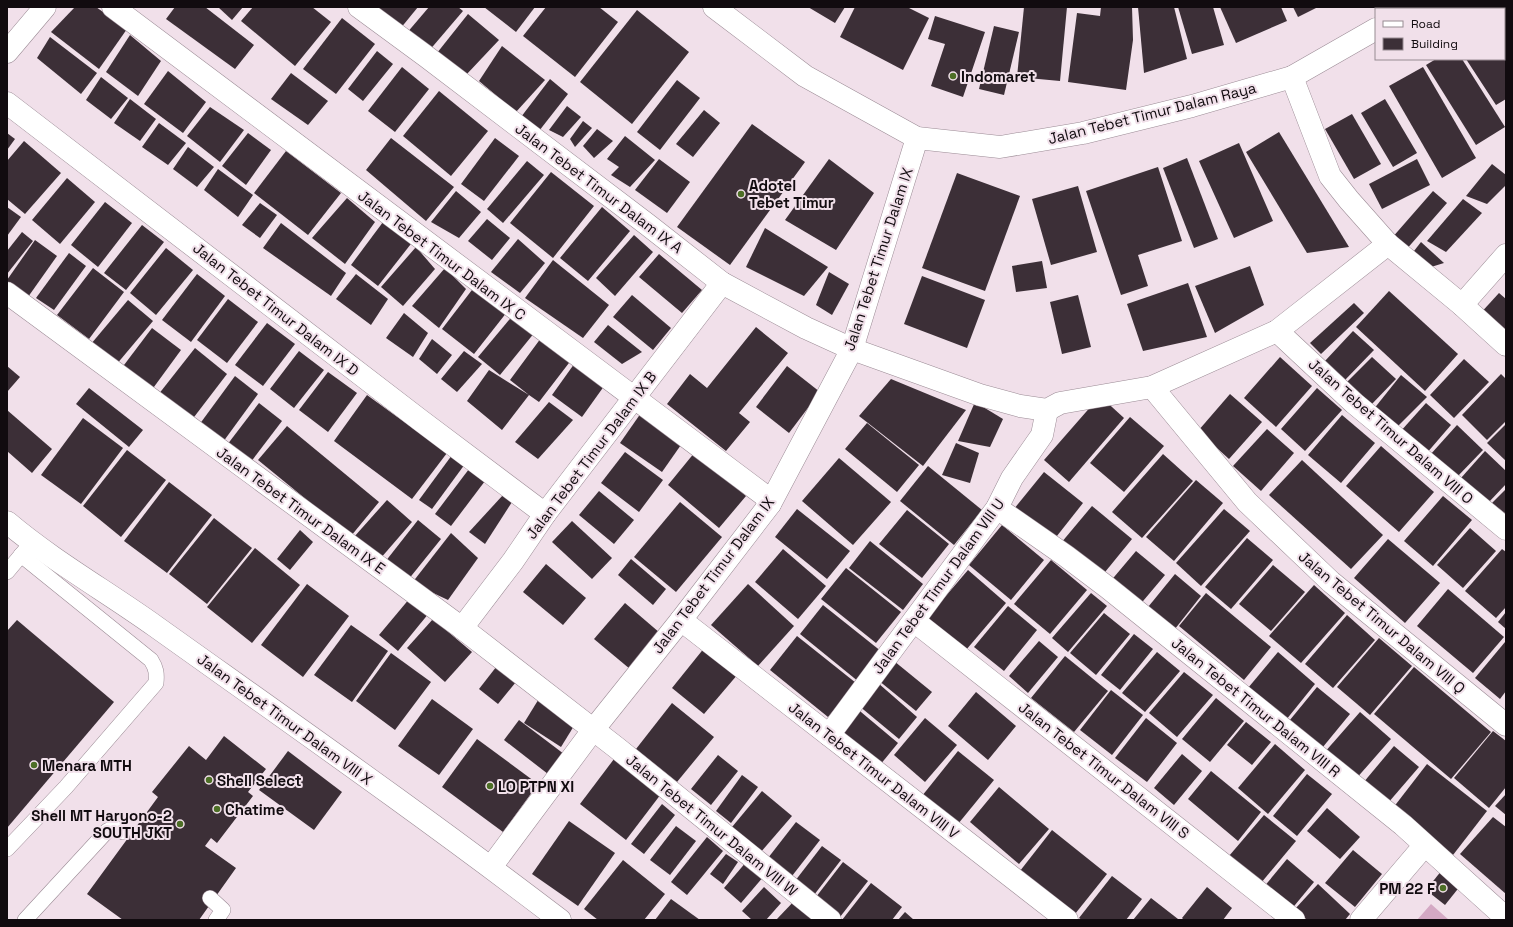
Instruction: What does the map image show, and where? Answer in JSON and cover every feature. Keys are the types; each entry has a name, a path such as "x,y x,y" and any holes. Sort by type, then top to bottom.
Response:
{"street":[{"path":"7,52 45,7"},
{"name":"Jalan Tebet Timur Dalam IX C","path":"113,7 764,495 770,504"},
{"name":"Jalan Tebet Timur Dalam IX A","path":"359,7 648,225 722,284 806,328 852,349 980,395 1020,406 1047,410"},
{"name":"Jalan Tebet Timur Dalam Raya","path":"714,7 805,76 917,138 1000,147 1083,133 1192,106 1292,77 1375,30"},
{"path":"1292,77 1330,176 1349,200 1388,244 1462,305 1506,345"},
{"name":"Jalan Tebet Timur Dalam IX D","path":"7,102 420,420 545,514"},
{"name":"Jalan Tebet Timur Dalam IX","path":"492,868 593,730 681,620 770,504 852,349 917,138"},
{"path":"1047,410 1060,403 1152,387 1277,331 1388,244"},
{"path":"1462,305 1506,255"},
{"name":"Jalan Tebet Timur Dalam IX B","path":"462,628 513,561 545,514 722,284"},
{"name":"Jalan Tebet Timur Dalam IX E","path":"7,293 462,628 593,730"},
{"name":"Jalan Tebet Timur Dalam VIII O","path":"1277,331 1354,403 1506,529"},
{"name":"Jalan Tebet Timur Dalam VIII Q","path":"1152,387 1252,508 1331,582 1506,725"},
{"name":"Jalan Tebet Timur Dalam VIII U","path":"829,735 998,508 1012,478 1042,435 1047,410"},
{"name":"Jalan Tebet Timur Dalam VIII R","path":"998,508 1107,587 1403,825 1424,846 1506,918"},
{"name":"Jalan Tebet Timur Dalam VIII X","path":"7,522 26,549 123,603 492,868 560,920"},
{"name":"Jalan Tebet Timur Dalam VIII V","path":"681,620 1067,920"},
{"name":"Jalan Tebet Timur Dalam VIII S","path":"914,621 1294,920"},
{"name":"Jalan Tebet Timur Dalam VIII W","path":"593,730 830,920"},
{"path":"1361,920 1424,846"}],"lane":[{"path":"7,572 26,549 151,660 157,675 156,683 107,740 66,787 7,849"},
{"path":"25,920 107,831 112,828 118,828 124,832"},
{"path":"210,898 223,910 216,920"}],"shaded area":[{"path":"1431,904 1449,920 1417,920"}],"building":[{"path":"75,7 96,7 127,29 99,69 51,32"},
{"path":"175,7 205,7 254,45 235,69 166,19"},
{"path":"218,7 243,7 232,20"},
{"path":"253,7 312,7 331,22 295,66 241,21"},
{"path":"380,7 418,7 400,29 377,10"},
{"path":"429,7 458,7 463,11 428,52 406,34"},
{"path":"484,7 535,7 516,32"},
{"path":"546,7 599,7 618,22 575,77 523,36"},
{"path":"808,7 845,7 835,23"},
{"path":"855,7 907,7 929,18 903,70 840,37"},
{"path":"1024,7 1067,7 1060,81 1017,77"},
{"path":"1101,7 1132,7 1133,40 1126,90 1068,82 1077,13 1100,16"},
{"path":"1138,7 1174,7 1187,59 1144,73"},
{"path":"1178,7 1213,7 1224,45 1192,54"},
{"path":"1220,7 1281,7 1287,21 1236,43"},
{"path":"1293,7 1318,7 1298,17"},
{"path":"637,10 689,52 632,124 580,82"},
{"path":"468,14 499,40 466,75 437,53"},
{"path":"935,16 985,32 963,97 931,86 945,44 928,39"},
{"path":"342,18 375,44 336,94 303,69"},
{"path":"1506,22 1506,99 1496,105 1467,60 1505,60"},
{"path":"994,26 1019,32 1004,95 979,89"},
{"path":"130,35 161,61 138,96 106,72"},
{"path":"50,37 97,73 81,94 37,58"},
{"path":"502,46 545,80 516,112 479,81"},
{"path":"377,51 393,64 363,101 348,89"},
{"path":"1434,60 1463,60 1505,127 1476,145 1426,65"},
{"path":"402,67 429,89 395,132 368,111"},
{"path":"1423,67 1476,158 1442,178 1389,86"},
{"path":"168,71 206,102 183,133 144,104"},
{"path":"291,73 328,101 308,125 271,99"},
{"path":"101,77 128,98 111,119 86,100"},
{"path":"550,79 568,94 539,131 521,117"},
{"path":"677,80 700,98 660,150 637,132"},
{"path":"439,91 488,131 451,176 403,136"},
{"path":"130,99 156,119 140,141 114,123"},
{"path":"1385,99 1417,153 1393,167 1361,113"},
{"path":"567,106 581,117 563,137 549,130"},
{"path":"210,107 244,130 220,162 187,136"},
{"path":"704,110 720,123 693,157 676,144"},
{"path":"1352,114 1381,164 1354,179 1325,129"},
{"path":"583,121 592,128 575,147 570,139"},
{"path":"159,123 186,143 168,165 142,147"},
{"name":"Adotel Tebet Timur","path":"752,124 805,162 730,265 677,227"},
{"path":"597,129 613,141 594,158 583,146"},
{"path":"1279,132 1349,247 1307,253 1246,152"},
{"path":"7,133 15,139 7,150"},
{"path":"248,133 271,150 246,185 222,166"},
{"path":"625,136 655,160 630,187 611,175 619,167 607,159"},
{"path":"391,138 454,187 426,221 366,170"},
{"path":"495,138 519,156 484,201 461,184"},
{"path":"24,141 61,173 25,214 7,199 7,161"},
{"path":"1239,143 1273,221 1234,238 1199,161"},
{"path":"188,147 214,167 197,187 173,169"},
{"path":"286,151 341,193 308,235 254,193"},
{"path":"1187,158 1218,239 1194,248 1163,168"},
{"path":"659,159 690,182 667,213 635,190"},
{"path":"829,159 874,193 836,250 785,220"},
{"path":"1417,159 1430,185 1382,209 1369,184"},
{"path":"527,161 544,175 503,223 487,209"},
{"path":"1492,164 1506,175 1506,185 1487,204 1466,196"},
{"path":"1158,167 1182,241 1138,255 1148,286 1121,295 1086,191"},
{"path":"218,169 253,195 238,217 204,190"},
{"path":"551,172 594,206 553,258 510,223"},
{"path":"957,173 1020,196 985,291 922,268"},
{"path":"67,178 95,202 60,244 32,220"},
{"path":"1078,186 1097,252 1051,265 1032,199"},
{"path":"456,191 481,212 459,238 431,222"},
{"path":"1433,191 1447,203 1405,251 1391,239"},
{"path":"347,198 375,222 345,264 312,238"},
{"path":"1463,199 1482,213 1446,252 1427,241"},
{"path":"105,202 132,223 98,267 71,245"},
{"path":"260,203 277,215 260,238 242,225"},
{"path":"7,207 21,217 7,236"},
{"path":"602,207 630,231 588,281 560,258"},
{"path":"386,218 414,240 378,286 351,265"},
{"path":"487,219 510,238 492,260 468,241"},
{"path":"281,223 346,273 331,296 263,248"},
{"path":"142,225 164,242 126,290 104,273"},
{"path":"765,228 828,267 804,296 746,267"},
{"path":"22,232 33,241 7,274 7,251"},
{"path":"634,235 653,252 615,296 596,278"},
{"path":"518,239 545,263 520,293 491,272"},
{"path":"35,240 57,256 28,297 7,282 7,280"},
{"path":"1421,242 1444,263 1431,267 1414,251"},
{"path":"416,247 435,269 403,306 381,287"},
{"path":"166,248 193,270 156,315 130,293"},
{"path":"69,253 86,266 54,310 36,298"},
{"path":"659,254 702,290 682,313 639,277"},
{"path":"553,260 609,305 583,338 525,298"},
{"path":"1042,261 1047,288 1016,292 1012,266"},
{"path":"1250,266 1264,305 1215,333 1195,286"},
{"path":"93,268 124,292 89,339 57,315"},
{"path":"445,268 466,289 439,328 412,306"},
{"path":"829,272 849,284 832,315 816,305"},
{"path":"197,274 225,296 191,342 162,320"},
{"path":"356,274 388,299 371,325 336,299"},
{"path":"922,276 985,300 967,348 904,324"},
{"path":"1188,283 1207,337 1143,351 1127,304"},
{"path":"475,286 507,312 474,354 442,329"},
{"path":"1389,291 1458,354 1425,391 1356,327"},
{"path":"1499,293 1506,299 1506,341 1478,316"},
{"path":"632,295 671,328 653,350 613,317"},
{"path":"1078,295 1091,347 1062,354 1050,302"},
{"path":"228,299 258,322 227,363 197,340"},
{"path":"128,300 153,321 116,365 91,344"},
{"path":"1354,303 1364,313 1321,354 1310,343"},
{"path":"404,313 428,333 413,357 386,338"},
{"path":"514,314 535,332 500,375 478,357"},
{"path":"267,323 295,344 263,386 235,365"},
{"path":"608,325 642,352 622,364 594,342"},
{"path":"756,327 788,353 739,413 750,422 726,451 667,404 690,374 707,388"},
{"path":"152,328 181,350 151,391 121,369"},
{"path":"1353,331 1374,350 1345,380 1324,362"},
{"path":"541,338 572,359 539,402 510,380"},
{"path":"432,339 452,355 437,374 419,359"},
{"path":"195,348 227,374 191,421 158,395"},
{"path":"299,351 324,370 294,408 270,389"},
{"path":"464,351 482,364 457,392 441,379"},
{"path":"1280,357 1312,386 1276,427 1244,398"},
{"path":"1372,357 1396,379 1370,406 1346,383"},
{"path":"1464,359 1489,382 1454,418 1430,395"},
{"path":"577,360 607,382 582,417 552,395"},
{"path":"7,366 20,377 7,392"},
{"path":"787,366 820,392 789,433 756,407"},
{"path":"489,370 529,395 502,430 467,401"},
{"path":"328,372 357,393 328,432 299,410"},
{"path":"1501,374 1506,379 1506,421 1487,440 1462,415"},
{"path":"1401,375 1427,397 1395,429 1373,410"},
{"path":"235,376 258,394 223,442 199,425"},
{"path":"891,379 966,410 923,466 859,416"},
{"path":"89,388 143,430 129,447 76,404"},
{"path":"1317,388 1342,410 1305,451 1281,429"},
{"path":"1230,394 1262,422 1229,459 1198,431"},
{"path":"367,395 447,453 412,499 334,441"},
{"path":"1100,396 1124,418 1069,482 1044,460"},
{"path":"549,402 573,420 538,459 515,442"},
{"path":"975,402 1003,419 990,447 958,441"},
{"path":"259,403 282,421 250,463 227,445"},
{"path":"1426,403 1451,425 1426,454 1400,432"},
{"path":"7,410 52,449 32,473 7,451"},
{"path":"641,413 683,442 662,472 620,443"},
{"path":"1342,415 1375,443 1341,483 1308,455"},
{"path":"1130,417 1164,446 1124,492 1090,463"},
{"path":"83,418 123,448 81,504 41,475"},
{"path":"867,423 919,465 897,492 845,449"},
{"path":"1506,424 1506,461 1487,443"},
{"path":"1457,425 1483,450 1456,478 1430,455"},
{"path":"287,426 379,502 351,536 258,460"},
{"path":"1267,429 1294,453 1261,491 1233,466"},
{"path":"956,443 979,453 970,483 942,475"},
{"path":"1381,446 1434,492 1399,532 1346,486"},
{"path":"127,450 166,480 121,537 83,506"},
{"path":"1485,451 1506,471 1506,484 1489,502 1461,478"},
{"path":"625,452 663,480 639,512 601,483"},
{"path":"695,452 746,496 719,528 668,485"},
{"path":"1163,454 1193,481 1142,538 1112,512"},
{"path":"452,455 465,464 432,509 419,500"},
{"path":"839,458 891,502 853,545 802,501"},
{"path":"1302,460 1383,535 1351,569 1269,495"},
{"path":"928,466 982,510 954,545 900,501"},
{"path":"469,469 485,481 451,526 435,514"},
{"path":"1044,472 1083,503 1053,541 1014,509"},
{"path":"1196,480 1223,503 1174,561 1146,537"},
{"path":"169,482 212,515 167,573 124,541"},
{"path":"1506,489 1506,514 1492,503"},
{"path":"599,491 634,520 614,544 579,515"},
{"path":"503,495 512,502 485,544 469,532"},
{"path":"1443,496 1472,520 1433,566 1404,541"},
{"path":"387,500 412,522 380,559 354,537"},
{"path":"680,502 722,537 676,592 634,557"},
{"path":"1092,506 1132,539 1101,577 1061,543"},
{"path":"797,509 850,551 827,579 775,537"},
{"path":"1224,509 1250,531 1201,586 1176,563"},
{"path":"907,510 949,544 922,578 879,544"},
{"path":"214,518 252,548 207,604 169,574"},
{"path":"418,520 441,539 408,580 385,562"},
{"path":"572,521 612,558 592,579 552,542"},
{"path":"1002,525 1044,560 1011,600 969,565"},
{"path":"1470,528 1496,551 1463,588 1437,565"},
{"path":"300,530 313,542 290,570 277,559"},
{"path":"451,533 478,558 448,600 412,583"},
{"path":"1247,538 1273,560 1231,609 1205,587"},
{"path":"1388,539 1440,583 1405,623 1354,578"},
{"path":"870,541 923,584 903,610 849,568"},
{"path":"255,548 300,585 252,643 207,607"},
{"path":"783,549 826,586 798,619 755,582"},
{"path":"1502,549 1506,552 1506,607 1496,618 1465,591"},
{"path":"1136,551 1165,575 1138,607 1109,583"},
{"path":"631,559 666,589 653,605 618,575"},
{"path":"1051,560 1087,590 1050,634 1014,604"},
{"path":"546,564 586,598 563,625 523,592"},
{"path":"1273,565 1305,592 1271,631 1239,604"},
{"path":"846,568 901,612 876,643 821,599"},
{"path":"968,570 1006,603 966,650 927,618"},
{"path":"1175,574 1201,596 1171,634 1144,612"},
{"path":"307,584 349,616 303,677 261,645"},
{"path":"748,584 794,626 758,666 711,625"},
{"path":"1314,585 1345,613 1301,663 1269,636"},
{"path":"1448,589 1504,637 1473,673 1417,626"},
{"path":"1091,593 1107,606 1068,652 1052,638"},
{"path":"1206,593 1271,647 1244,680 1179,626"},
{"path":"410,598 429,613 398,651 379,635"},
{"path":"625,603 660,633 630,669 594,639"},
{"path":"823,605 882,652 859,682 800,634"},
{"path":"1008,606 1037,630 1004,671 974,647"},
{"path":"1506,612 1506,629 1498,622"},
{"path":"1104,613 1130,634 1096,675 1070,653"},
{"path":"1347,615 1375,640 1333,688 1305,664"},
{"path":"433,619 472,652 445,682 407,648"},
{"name":"Menara MTH","path":"17,620 114,702 7,828 7,631"},
{"path":"351,625 388,651 352,702 314,675"},
{"path":"1134,634 1153,649 1120,690 1101,675"},
{"path":"797,636 856,683 828,717 770,670"},
{"path":"1379,638 1412,666 1370,715 1337,687"},
{"path":"1039,641 1058,657 1028,693 1009,676"},
{"path":"1505,642 1506,691 1500,699 1475,678"},
{"path":"705,647 738,674 704,714 672,688"},
{"path":"1157,652 1180,671 1145,712 1122,693"},
{"path":"1278,652 1315,684 1286,720 1248,688"},
{"path":"391,653 431,682 395,730 356,701"},
{"path":"1065,656 1108,691 1074,732 1031,698"},
{"path":"894,661 932,692 916,711 878,680"},
{"path":"500,662 520,677 498,704 479,689"},
{"path":"1414,667 1491,732 1451,779 1374,714"},
{"path":"1184,672 1213,695 1177,737 1149,713"},
{"path":"878,683 917,717 899,739 858,705"},
{"path":"1317,687 1350,714 1318,753 1285,726"},
{"path":"1111,690 1143,715 1112,755 1080,730"},
{"path":"976,692 1016,726 988,760 948,726"},
{"path":"540,697 577,721 561,747 524,723"},
{"path":"1216,698 1244,721 1210,762 1182,739"},
{"path":"432,699 473,729 439,775 398,746"},
{"path":"672,703 714,737 677,782 636,749"},
{"path":"855,707 898,743 880,765 837,729"},
{"path":"1360,712 1391,739 1355,780 1324,753"},
{"path":"925,718 957,745 925,782 894,755"},
{"path":"1146,718 1177,743 1147,782 1115,758"},
{"path":"519,720 564,754 548,774 504,740"},
{"path":"1246,722 1271,742 1252,765 1227,745"},
{"path":"1493,731 1506,741 1506,787 1489,808 1454,778"},
{"name":"Shell MT Haryono-2 SOUTH JKT","path":"224,736 266,769 248,792 253,796 217,843 211,838 205,846 236,868 199,920 123,920 87,894 158,797 152,792 189,746 206,760"},
{"name":"LO PTPN XI","path":"477,739 538,784 503,832 442,787"},
{"path":"1275,744 1305,770 1268,814 1238,788"},
{"path":"1394,746 1419,767 1388,803 1363,783"},
{"path":"288,751 342,792 314,830 259,790"},
{"path":"958,751 994,780 958,824 922,796"},
{"path":"1182,754 1202,771 1174,805 1154,788"},
{"path":"718,755 738,771 711,805 691,789"},
{"path":"614,759 661,794 626,840 580,804"},
{"path":"1427,764 1487,811 1453,855 1393,808"},
{"path":"1211,771 1261,812 1238,841 1188,799"},
{"path":"1307,774 1332,794 1297,836 1273,816"},
{"path":"742,775 758,787 731,823 716,811"},
{"path":"999,787 1049,829 1019,864 970,822"},
{"path":"762,791 792,816 761,852 732,827"},
{"path":"1506,794 1506,815 1495,806"},
{"path":"662,804 675,815 644,854 631,844"},
{"path":"1327,808 1360,837 1340,859 1307,831"},
{"path":"1264,815 1296,841 1261,883 1229,856"},
{"path":"1493,817 1506,827 1506,894 1460,854"},
{"path":"569,821 615,853 578,906 532,874"},
{"path":"796,822 820,840 792,876 768,858"},
{"path":"676,826 696,841 670,875 650,860"},
{"path":"1052,830 1107,874 1075,914 1020,871"},
{"path":"707,837 723,851 687,895 671,882"},
{"path":"822,846 841,860 814,895 795,881"},
{"path":"1353,850 1382,874 1355,907 1325,883"},
{"path":"726,854 738,862 723,884 710,874"},
{"path":"1287,859 1314,882 1290,911 1263,888"},
{"path":"623,860 665,894 644,920 598,920 584,909"},
{"path":"747,861 764,876 741,903 724,888"},
{"path":"843,862 868,881 840,917 816,897"},
{"name":"PM 22 F","path":"1442,870 1461,885 1445,905 1426,890"},
{"path":"1112,876 1142,899 1126,920 1082,920 1079,918"},
{"path":"871,883 902,907 892,920 842,920"},
{"path":"1318,884 1350,914 1345,920 1307,920 1295,909"},
{"path":"764,887 781,903 766,920 752,920 742,911"},
{"path":"1207,887 1232,908 1223,920 1184,920 1182,918"},
{"path":"797,898 815,920 776,920"},
{"path":"1151,898 1178,919 1133,920"},
{"path":"671,899 700,920 655,920"},
{"path":"905,912 914,920 898,920"}],"place":[{"name":"Indomaret","path":"953,76"},
{"name":"Adotel Tebet Timur","path":"741,194"},
{"name":"Menara MTH","path":"34,765"},
{"name":"Shell Select","path":"209,780"},
{"name":"LO PTPN XI","path":"490,786"},
{"name":"Chatime","path":"217,809"},
{"name":"Shell MT Haryono-2 SOUTH JKT","path":"180,824"},
{"name":"PM 22 F","path":"1443,888"}]}
